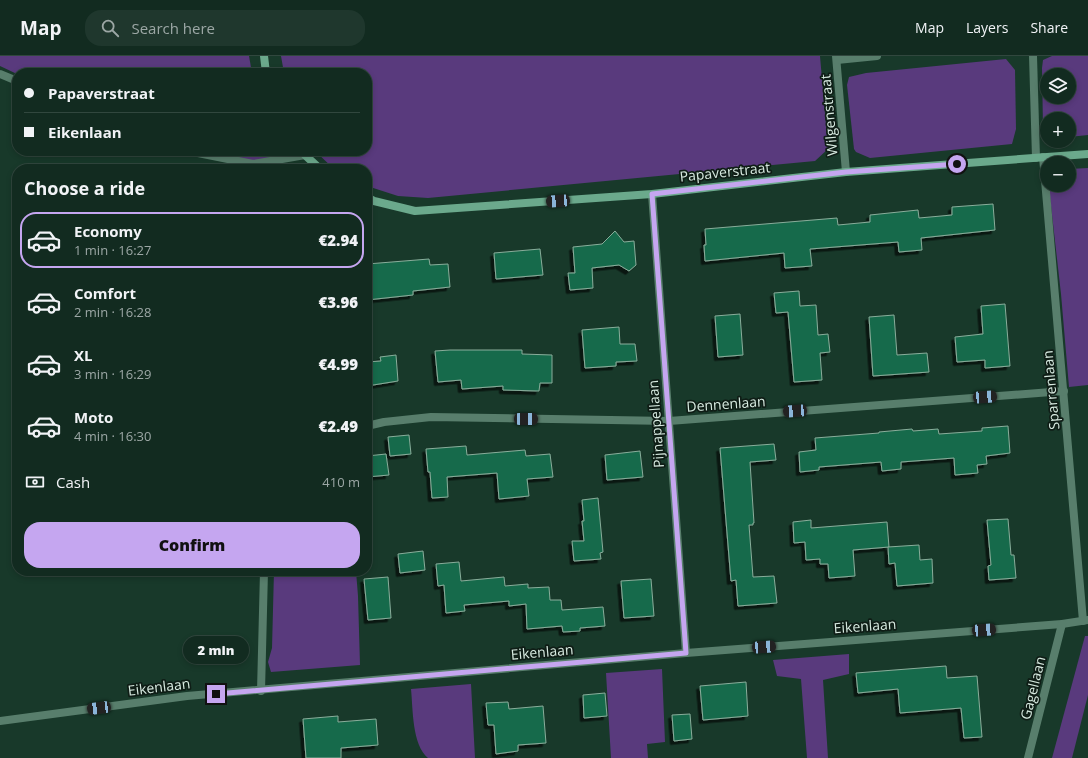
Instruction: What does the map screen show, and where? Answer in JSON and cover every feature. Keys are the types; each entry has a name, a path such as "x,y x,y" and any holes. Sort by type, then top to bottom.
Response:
{"street":[{"path":"264,56 265,68"},
{"path":"837,58 877,56"},
{"name":"Sparrenlaan","path":"1033,56 1039,158 1064,391 1086,620"},
{"name":"Wilgenstraat","path":"837,58 846,172"},
{"path":"0,74 12,79"},
{"name":"Papaverstraat","path":"372,199 415,211 652,194 846,172 1088,154"},
{"path":"213,156 252,164 289,156"},
{"path":"306,156 315,164"},
{"name":"Pijnappellaan","path":"652,194 686,653"},
{"name":"Dennenlaan","path":"372,425 384,422 431,417 669,421 1064,391"},
{"path":"261,690 264,576"},
{"name":"Eikenlaan","path":"0,721 187,696 686,653 1062,624 1086,620"},
{"name":"Gagellaan","path":"1028,758 1062,624"}],"shaded area":[{"path":"0,56 249,56 251,68 12,68 12,72 0,66"},
{"path":"281,56 820,56 828,149 815,161 428,198 398,196 372,188 372,164 329,164 320,156 372,156 372,68 283,68"},
{"path":"1052,56 1088,56 1088,135 1076,136 1076,112 1043,112 1043,104 1076,104 1076,68 1042,68 1043,60"},
{"path":"1006,59 1015,70 1016,129 1012,144 870,158 856,152 854,149 847,85 849,77 866,73"},
{"path":"223,156 272,156 270,161 260,164"},
{"path":"1088,168 1088,385 1069,387 1050,192 1076,192 1076,169"},
{"path":"274,576 356,576 360,665 271,672 268,662 272,648"},
{"path":"1085,636 1088,636 1088,695 1072,758 1052,758"},
{"path":"849,654 849,674 823,680 828,758 807,758 801,679 777,676 773,660"},
{"path":"662,669 665,742 647,744 648,758 611,758 606,673"},
{"path":"471,684 475,758 428,758 419,745 416,736 411,689"}],"building":[{"path":"993,204 995,230 921,238 922,250 899,252 898,242 810,249 812,266 785,268 784,253 705,261 705,229 837,218 838,225 870,222 870,215 918,210 919,218 952,215 952,207"},
{"path":"615,231 624,242 634,241 636,265 629,271 619,265 592,268 593,288 570,290 568,273 575,273 573,247 602,244"},
{"path":"540,249 543,275 496,279 494,253"},
{"path":"429,259 430,265 448,264 450,287 413,291 413,295 372,299 372,264"},
{"path":"799,291 800,306 816,305 818,335 828,334 830,352 820,353 822,380 794,382 788,312 776,313 774,293"},
{"path":"1005,304 1010,366 985,368 985,360 957,362 955,337 983,334 981,306"},
{"path":"740,314 743,355 718,357 715,316"},
{"path":"894,315 897,355 927,353 929,372 873,376 869,317"},
{"path":"619,327 620,344 635,344 637,361 616,362 616,366 585,368 582,330"},
{"path":"522,350 522,354 552,355 552,383 540,383 539,391 503,390 503,386 462,389 461,380 438,382 435,351"},
{"path":"396,355 398,381 372,385 372,362 381,361 380,357"},
{"path":"1008,426 1010,453 986,456 987,464 977,465 978,473 955,475 954,458 901,462 901,469 882,471 881,462 819,467 819,470 800,472 799,452 816,450 815,438 912,429 913,431 938,429 939,434 982,431 982,428"},
{"path":"409,435 411,454 390,456 388,437"},
{"path":"774,444 776,460 750,462 754,523 753,525 749,525 753,577 774,576 777,603 738,606 736,580 731,581 720,448"},
{"path":"466,446 467,455 525,450 526,456 550,454 553,477 527,479 529,496 499,499 497,473 447,477 448,497 432,498 426,449"},
{"path":"640,451 643,477 607,480 605,455"},
{"path":"386,454 389,475 372,477 372,455"},
{"path":"598,498 603,552 600,553 601,559 574,561 572,541 584,541 582,500"},
{"path":"1008,519 1011,555 1014,555 1016,578 989,580 988,566 991,565 987,520"},
{"path":"811,520 811,528 887,522 889,547 853,550 855,576 829,578 828,564 820,564 820,559 806,560 805,542 794,543 793,522"},
{"path":"919,545 920,560 932,559 933,583 897,586 895,563 889,564 888,547"},
{"path":"423,551 425,570 400,573 398,554"},
{"path":"459,562 461,581 504,577 505,586 528,584 528,588 549,587 550,600 561,600 562,610 603,607 605,626 580,628 580,631 563,632 562,626 527,629 526,604 509,606 509,601 464,605 465,611 446,613 444,585 438,586 436,564"},
{"path":"388,577 391,618 368,620 364,579"},
{"path":"651,579 654,616 624,618 621,581"},
{"path":"946,666 947,678 977,676 982,737 964,738 961,708 900,713 898,689 858,693 856,673"},
{"path":"746,682 748,716 703,720 700,686"},
{"path":"605,693 607,716 584,718 583,695"},
{"path":"508,702 509,709 543,706 546,743 518,745 518,751 496,754 494,725 488,725 486,703"},
{"path":"690,714 692,739 674,741 672,715"},
{"path":"338,716 338,722 376,719 378,745 341,748 341,758 306,758 303,719"}],"route":[{"path":"216,694 686,653 652,194 846,172 957,164"}]}
